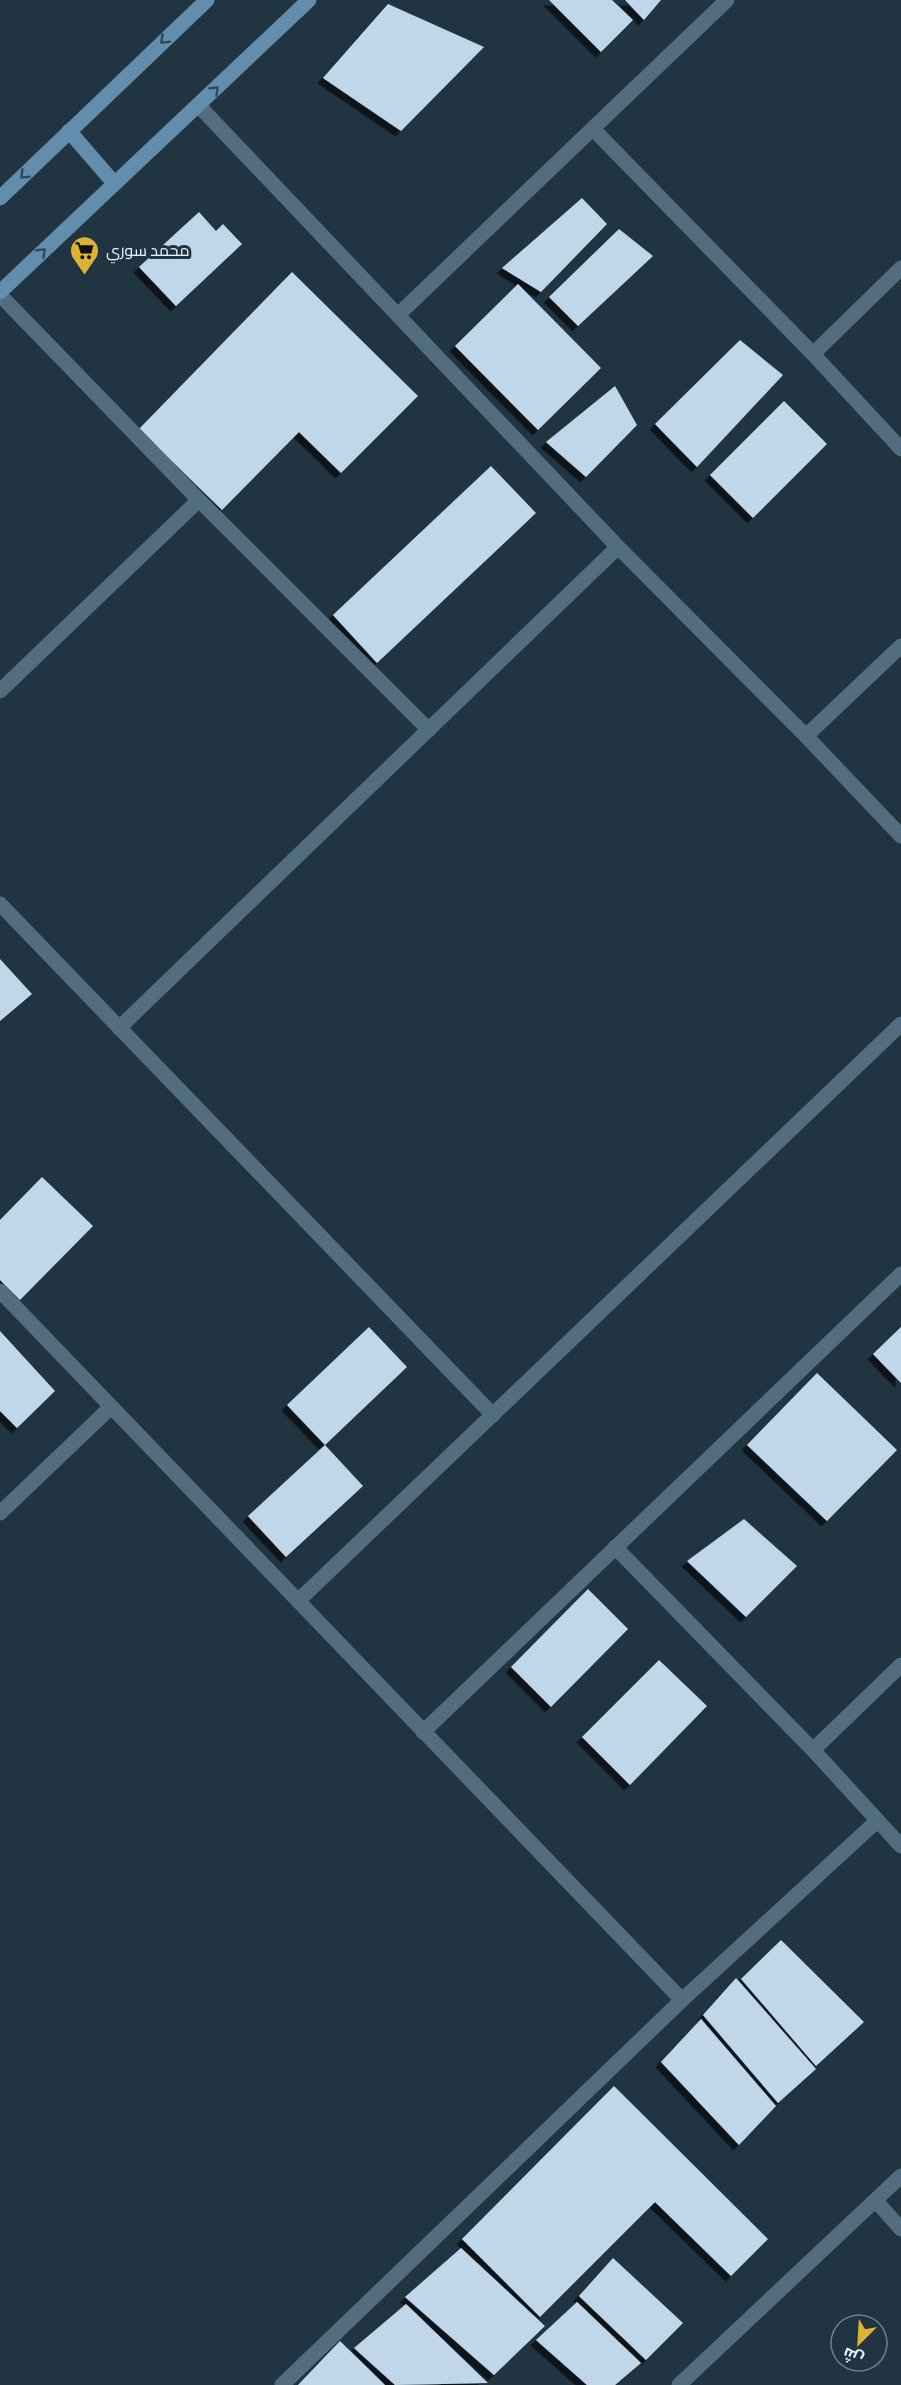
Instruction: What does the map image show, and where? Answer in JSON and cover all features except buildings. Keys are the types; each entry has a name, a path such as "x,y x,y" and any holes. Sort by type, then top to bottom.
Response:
{"street":[{"path":"0,198 207,0"},
{"path":"309,0 199,106 114,183 0,294 199,500 429,730"},
{"path":"399,314 728,0"},
{"path":"199,106 618,547 806,736 901,836"},
{"path":"593,129 813,354 901,449"},
{"path":"69,132 114,183"},
{"path":"813,354 901,268"},
{"path":"0,691 199,500"},
{"path":"119,1028 618,547"},
{"path":"806,736 901,646"},
{"path":"0,904 493,1415"},
{"path":"298,1601 901,1024"},
{"path":"423,1732 901,1274"},
{"path":"0,1291 682,2000"},
{"path":"0,1513 111,1407"},
{"path":"615,1548 813,1750 901,1846"},
{"path":"813,1750 901,1665"},
{"path":"282,2385 682,2000 878,1821"},
{"path":"679,2385 901,2176"},
{"path":"876,2201 901,2229"}],"place":[{"name":"محمد سوري","path":"85,276"}]}
